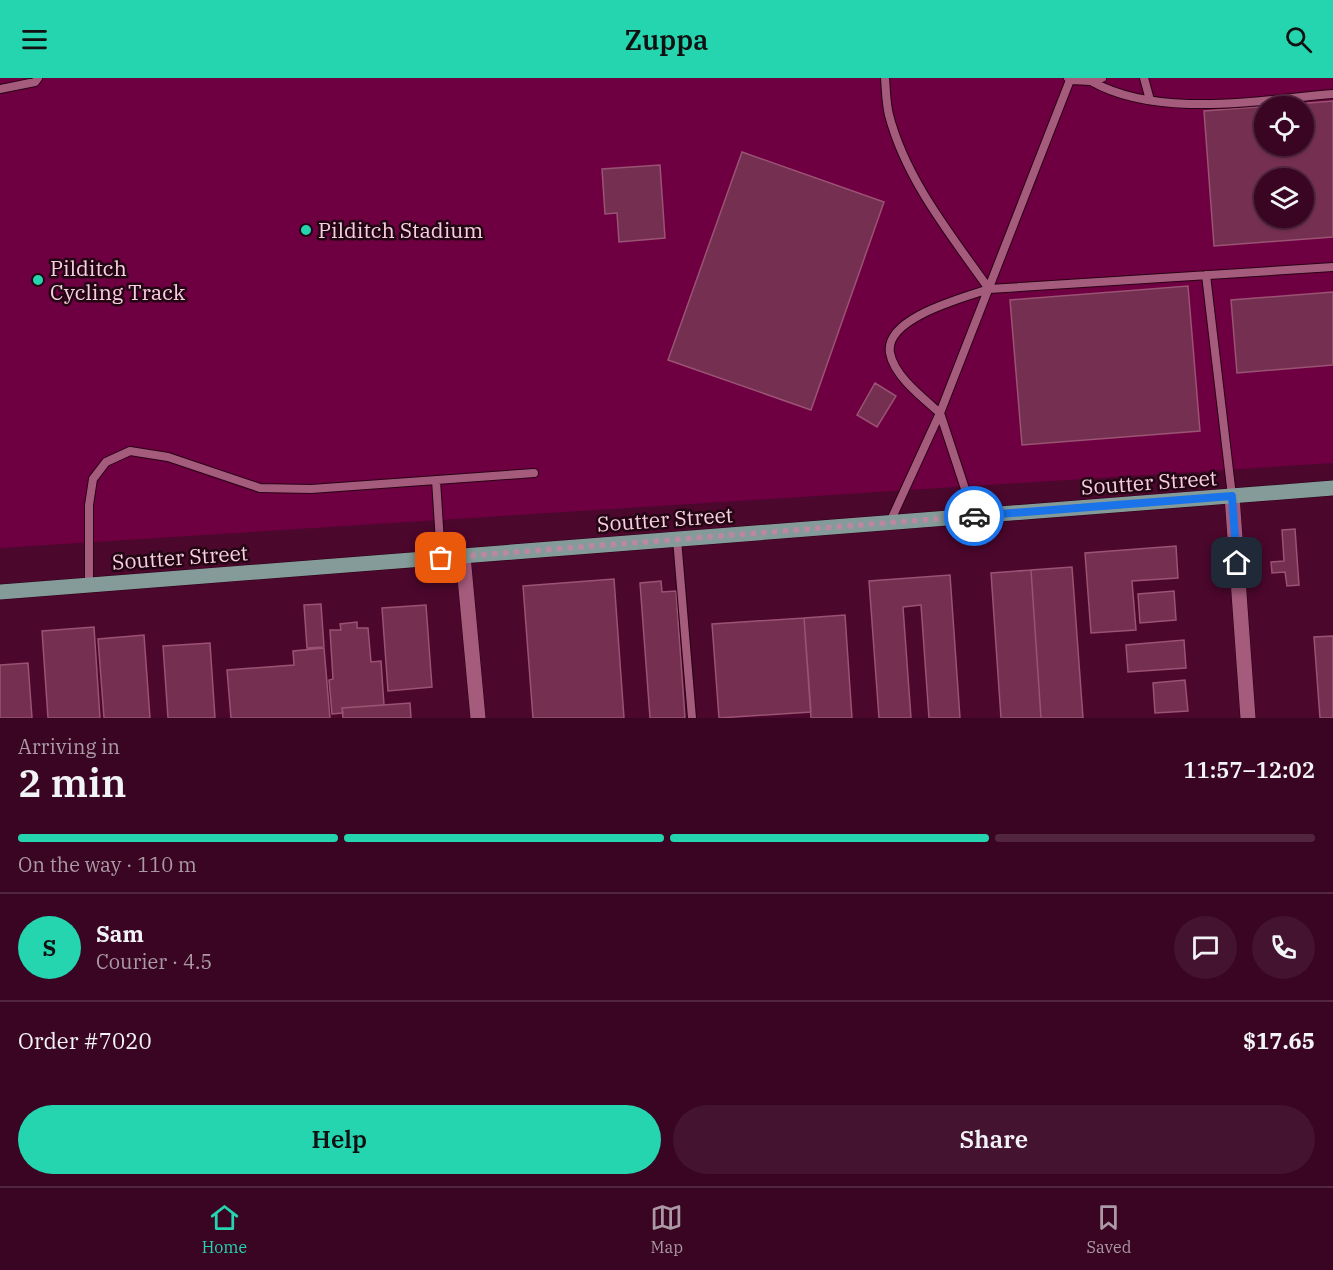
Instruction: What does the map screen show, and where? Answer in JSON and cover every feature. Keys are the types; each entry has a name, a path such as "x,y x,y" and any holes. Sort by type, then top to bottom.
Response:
{"main road":[{"name":"Soutter Street","path":"0,592 1333,488"}],"street":[{"path":"1232,496 1248,718"},
{"path":"463,556 478,718"}],"lane":[{"path":"0,89 35,82 38,78"},
{"path":"885,78 888,112 900,147 927,200 989,290"},
{"path":"890,522 940,412 1069,79 1091,81 1102,78"},
{"path":"1144,78 1150,100"},
{"path":"1091,81 1115,94 1163,102 1211,104 1333,94"},
{"path":"974,516 940,412 912,389 896,367 890,354 890,341 900,327 941,306 989,290 1333,267"},
{"path":"1206,275 1232,496"},
{"path":"89,585 88,505 93,479 106,462 130,451 168,457 260,488 311,489 534,473"},
{"path":"436,480 441,558"},
{"path":"677,539 692,718"}],"shaded area":[{"path":"0,78 1333,78 1333,463 0,548"}],"building":[{"path":"1333,101 1333,237 1214,246 1204,111 1254,107 1254,156 1314,156 1314,102"},
{"path":"742,152 884,202 811,410 668,360"},
{"path":"660,165 665,238 619,242 617,213 605,214 602,169"},
{"path":"1188,286 1200,431 1022,445 1010,300"},
{"path":"1333,292 1333,365 1237,373 1231,300"},
{"path":"875,383 896,396 877,427 857,415"},
{"path":"1295,529 1299,585 1287,586 1285,572 1272,573 1271,562 1284,561 1282,530"},
{"path":"1176,546 1178,578 1132,581 1136,630 1091,633 1085,553"},
{"path":"1072,567 1083,718 1041,718 1031,570"},
{"path":"1031,570 1041,718 1001,718 991,573"},
{"path":"950,575 960,718 929,718 921,605 903,607 911,718 879,718 869,581"},
{"path":"614,579 624,718 533,718 523,586"},
{"path":"661,581 662,592 676,591 685,718 650,718 640,583"},
{"path":"1174,591 1176,620 1140,623 1138,594"},
{"path":"321,604 324,647 307,648 304,605"},
{"path":"426,605 432,687 388,691 382,608"},
{"path":"845,615 852,718 811,718 804,618"},
{"path":"804,618 811,712 719,718 712,624"},
{"path":"357,622 357,628 368,628 371,662 381,661 384,705 342,708 343,713 332,714 329,680 333,679 330,630 341,630 340,624"},
{"path":"94,627 100,718 48,718 42,631"},
{"path":"144,635 150,718 104,718 98,639"},
{"path":"1333,636 1333,718 1320,718 1314,637"},
{"path":"1184,640 1186,668 1128,672 1126,645"},
{"path":"210,643 215,718 168,718 163,646"},
{"path":"324,648 330,718 231,718 227,670 294,665 293,651"},
{"path":"28,663 32,718 0,718 0,665"},
{"path":"1185,680 1188,711 1155,713 1153,683"},
{"path":"410,703 411,718 343,718 342,708"}],"way so far":[{"path":"441,558 974,516"}],"place":[{"name":"Pilditch Stadium","path":"306,230"},
{"name":"Pilditch Cycling Track","path":"38,280"}],"route":[{"path":"974,516 1232,496 1237,563"}]}
